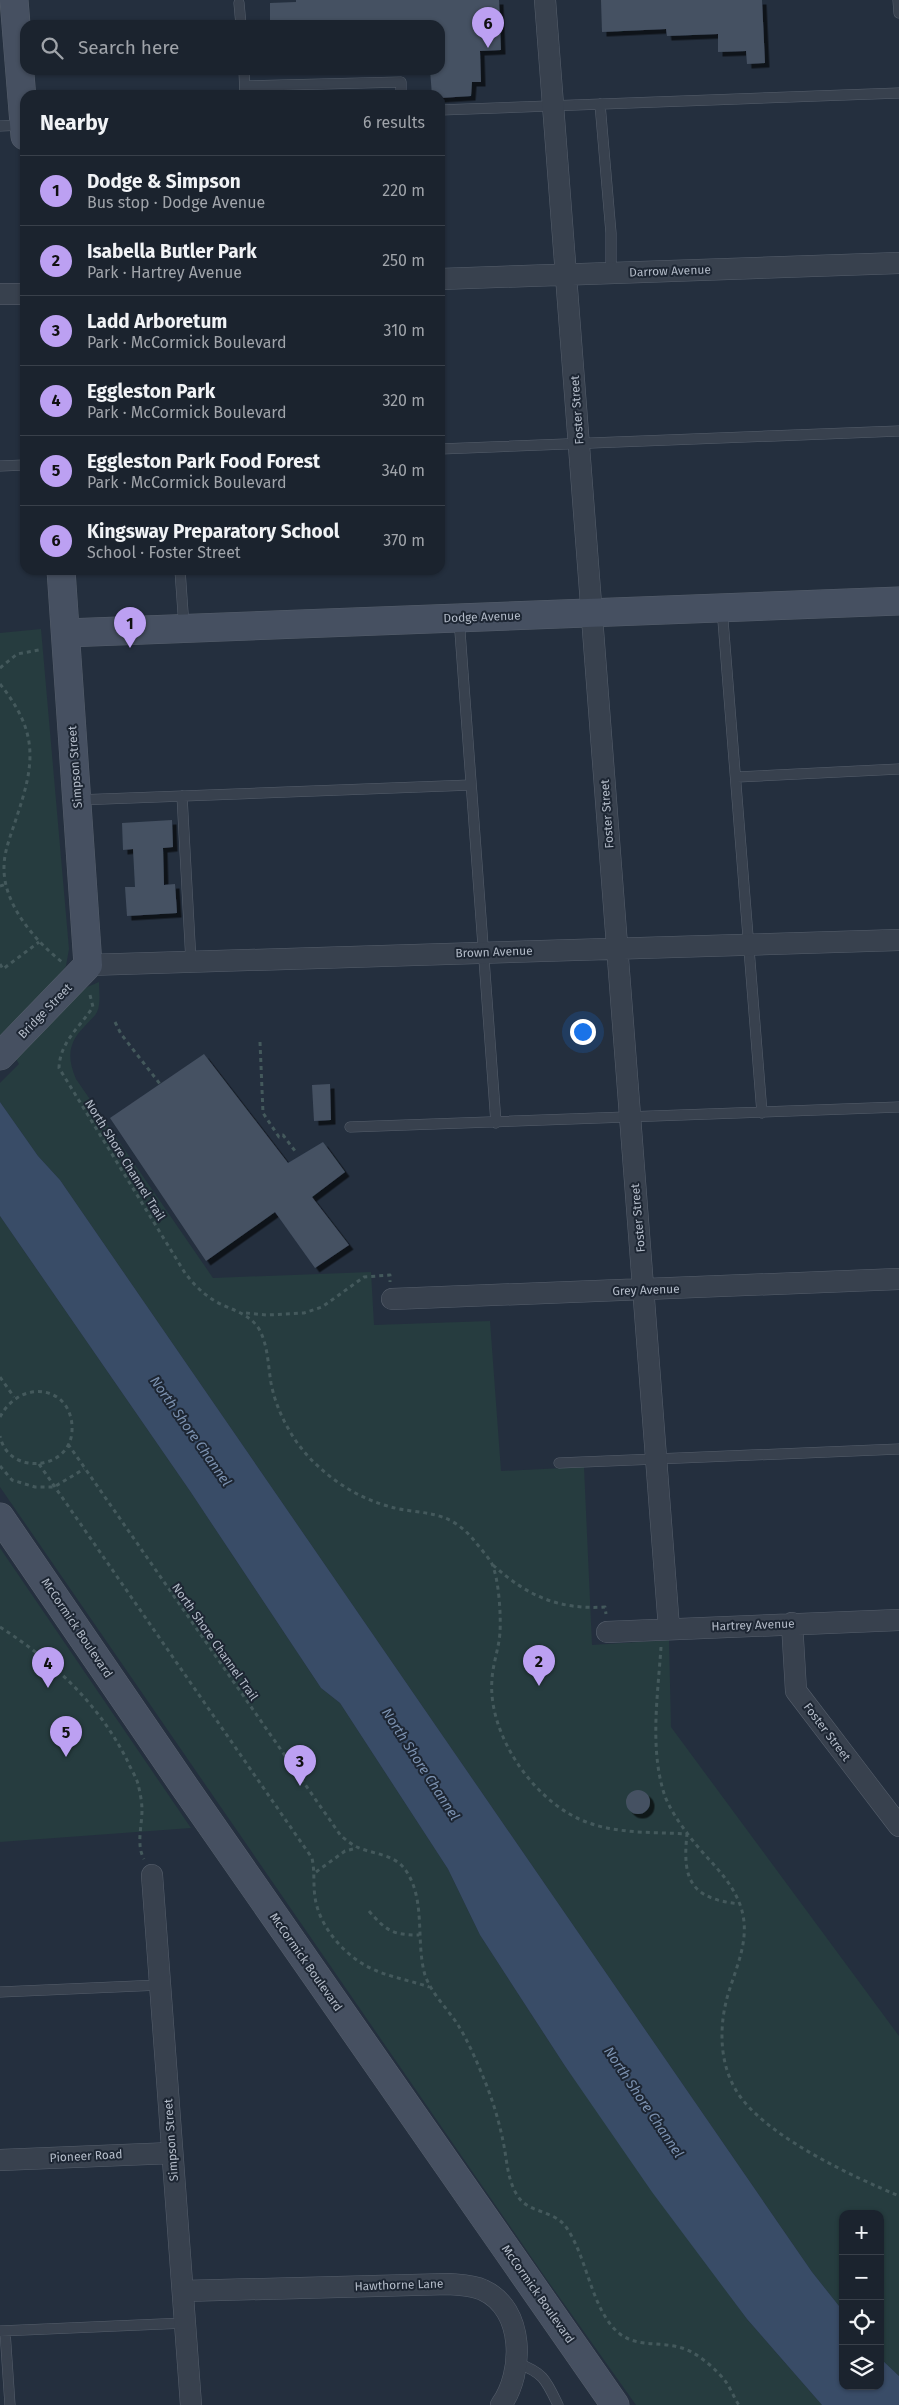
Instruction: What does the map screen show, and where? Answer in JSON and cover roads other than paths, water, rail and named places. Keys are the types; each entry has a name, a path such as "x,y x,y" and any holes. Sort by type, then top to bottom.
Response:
{"street":[{"path":"14,0 19,128"},
{"name":"Foster Street","path":"545,0 669,1628"},
{"name":"Darrow Avenue","path":"445,279 899,263"},
{"path":"0,294 20,294"},
{"name":"Simpson Street","path":"61,575 77,800 80,973"},
{"name":"Dodge Avenue","path":"66,633 899,601"},
{"name":"Brown Avenue","path":"80,973 192,962 899,940"},
{"name":"Bridge Street","path":"4,1052 80,973"},
{"name":"Grey Avenue","path":"392,1299 899,1279"},
{"name":"McCormick Boulevard","path":"0,1517 190,1794 615,2405"},
{"name":"Hartrey Avenue","path":"607,1632 899,1620"},
{"name":"Foster Street","path":"792,1623 796,1691 899,1826"},
{"name":"Simpson Street","path":"152,1875 190,2405"},
{"name":"Pioneer Road","path":"0,2160 172,2152"},
{"name":"Hawthorne Lane","path":"182,2291 449,2284 484,2290 497,2300 506,2313 518,2349 513,2384 501,2405"}],"lane":[{"path":"898,0 899,12"},
{"path":"239,3 241,20"},
{"path":"244,75 245,90"},
{"path":"262,90 401,82 401,90"},
{"path":"445,110 899,93"},
{"path":"600,104 611,233 611,273"},
{"path":"445,449 899,431"},
{"path":"0,466 20,465"},
{"path":"180,575 184,628"},
{"path":"722,608 751,944 762,1113"},
{"path":"459,618 496,1123"},
{"path":"736,777 899,769"},
{"path":"77,800 471,785"},
{"path":"182,796 192,962"},
{"path":"350,1127 899,1107"},
{"path":"559,1463 899,1449"},
{"path":"0,1992 160,1984"},
{"path":"10,2405 2,2331 185,2323"},
{"path":"517,2364 536,2370 548,2384 558,2405"}],"water":[{"name":"North Shore Channel","path":"0,1102 38,1156 60,1180 812,2272 839,2306 839,2390 884,2390 884,2362 899,2376 899,2405 822,2405 747,2319 652,2192 565,2066 480,1935 448,1869 340,1703 321,1688 190,1491 0,1216"}],"place":[{"name":"Kingsway Preparatory School","path":"488,48"},
{"name":"Dodge & Simpson","path":"130,648"},
{"name":"Isabella Butler Park","path":"539,1686"},
{"name":"Eggleston Park","path":"48,1688"},
{"name":"Eggleston Park Food Forest","path":"66,1757"},
{"name":"Ladd Arboretum","path":"300,1786"}]}
